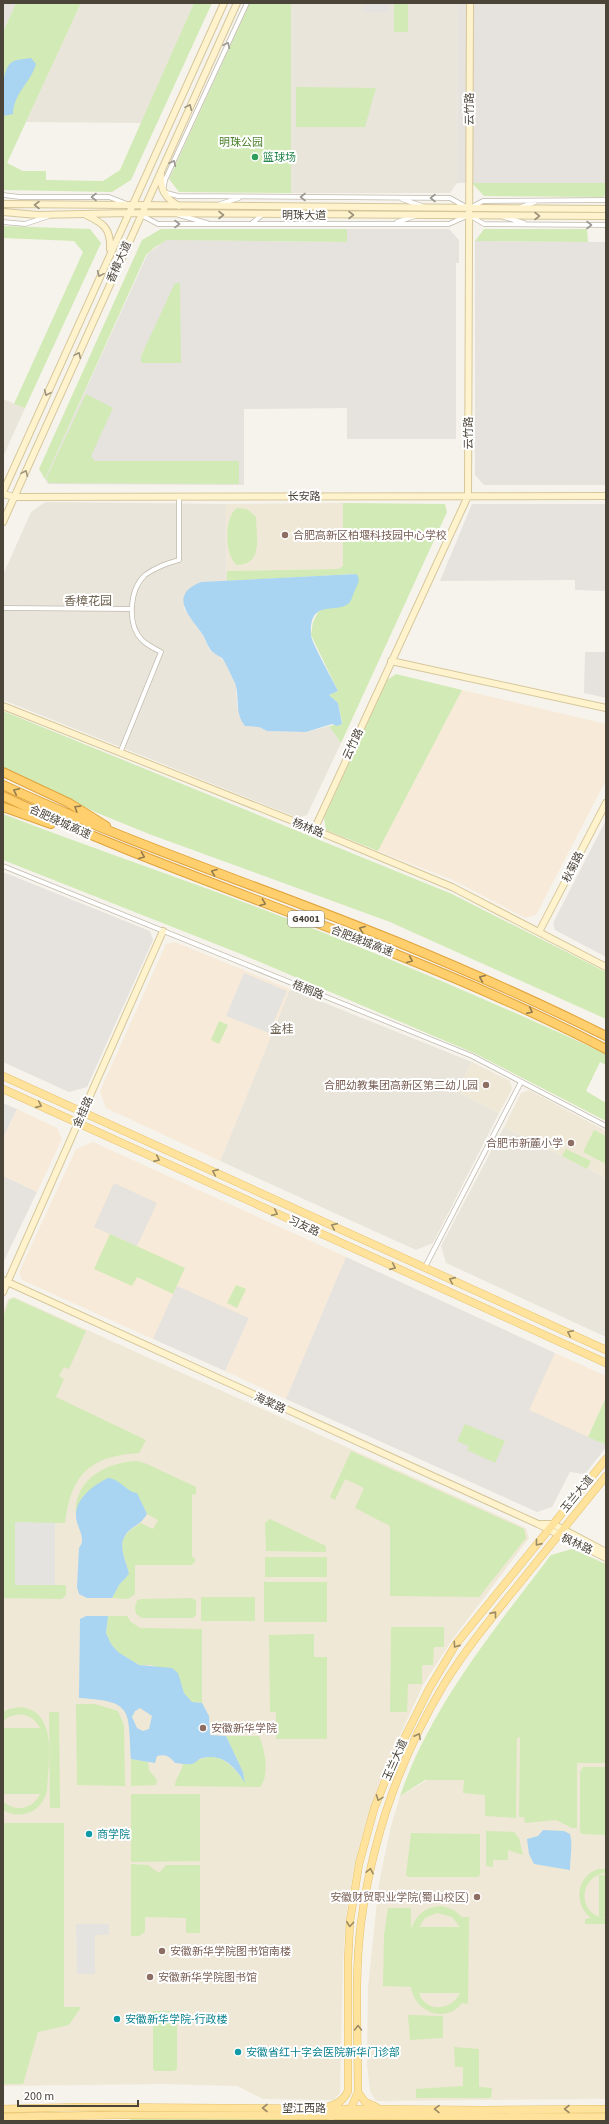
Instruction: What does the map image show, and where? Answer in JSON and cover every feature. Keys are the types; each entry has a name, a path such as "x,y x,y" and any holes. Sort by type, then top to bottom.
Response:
{"highway":[{"path":"3,772 68,803 122,836"},
{"name":"合肥绕城高速","path":"3,785 70,816 398,943 535,1001 606,1036"},
{"name":"合肥绕城高速","path":"3,796 65,826 400,956 534,1012 606,1049"},
{"path":"3,807 117,846"}],"main road":[{"name":"习友路","path":"3,1076 606,1350"},
{"name":"习友路","path":"3,1089 606,1363"},
{"name":"玉兰大道","path":"351,2108 348,2091 348,1961 350,1921 360,1864 374,1809 393,1761 433,1682 456,1644 606,1458"},
{"name":"玉兰大道","path":"351,2108 358,2092 358,1964 361,1923 370,1871 380,1829 401,1769 443,1687 479,1632 606,1476"},
{"path":"348,2074 350,2081 355,2081 358,2073"},
{"path":"324,2108 336,2104 345,2098 348,2091"},
{"path":"358,2092 365,2102 373,2106 384,2108"},
{"path":"118,2118 124,2107"},
{"path":"124,2107 130,2118"},
{"name":"望江西路","path":"3,2109 124,2107 606,2109"},
{"path":"332,2116 351,2108 376,2117"},
{"name":"望江西路","path":"3,2117 606,2117"}],"street":[{"name":"香樟大道","path":"3,493 224,3"},
{"name":"香樟大道","path":"3,522 140,214 237,3"},
{"path":"163,192 165,180 247,3"},
{"name":"云竹路","path":"314,830 391,660 468,496 470,3"},
{"path":"161,170 160,182 163,192 168,200 180,206"},
{"path":"163,192 178,196 450,198 484,224 606,225"},
{"path":"3,195 20,197 109,197 132,205"},
{"path":"213,207 243,197"},
{"path":"398,198 428,208"},
{"path":"516,209 539,200"},
{"path":"140,214 158,224 449,224 469,212 483,201 606,200"},
{"name":"明珠大道","path":"3,204 428,208 500,216 606,216"},
{"name":"明珠大道","path":"3,212 54,215 128,213 177,215 418,215 516,209 606,209"},
{"path":"84,214 101,222 108,231 110,253"},
{"path":"3,222 25,224 54,215"},
{"path":"177,215 213,224"},
{"path":"251,224 262,215"},
{"path":"392,224 418,215"},
{"path":"500,216 529,224"},
{"name":"长安路","path":"3,493 14,497 606,496"},
{"path":"120,753 161,652 143,641 134,628 131,609 139,583 145,576 159,566 179,560 179,497"},
{"path":"3,608 131,609"},
{"path":"391,660 606,708"},
{"name":"杨林路","path":"3,706 314,830 452,887 606,967"},
{"name":"秋菊路","path":"539,932 606,802"},
{"name":"梧桐路","path":"3,866 472,1056 606,1126"},
{"name":"金桂路","path":"3,1292 5,1281 83,1112 163,931"},
{"path":"425,1267 521,1082"},
{"name":"海棠路","path":"5,1281 417,1471 538,1524 548,1531"},
{"name":"海棠路","path":"538,1524 553,1524"},
{"name":"枫林路","path":"553,1524 606,1552"},
{"name":"枫林路","path":"548,1531 606,1558"}],"shaded area":[{"path":"3,3 16,3 3,32"},
{"path":"81,3 194,3 142,123 26,122"},
{"path":"291,3 458,3 457,183 450,193 291,193"},
{"path":"362,3 389,3 389,12 362,12"},
{"path":"458,3 606,3 606,183 457,183"},
{"path":"347,229 449,229 459,240 459,263 456,263 456,439 347,439 347,408 244,409 244,485 48,484 45,479 147,255 151,251 166,240 347,242"},
{"path":"475,241 606,242 606,485 484,485 475,475"},
{"path":"3,399 25,408 3,457"},
{"name":"香樟花园","path":"45,502 226,504 227,581 201,582 188,590 184,599 184,609 203,635 210,651 218,655 226,664 236,685 237,706 245,726 259,727 267,731 306,732 329,726 341,743 307,815 298,818 3,700 3,575 31,512"},
{"name":"合肥高新区柏堰科技园中心学校","path":"343,503 343,566 338,569 227,571 226,504"},
{"path":"472,504 606,504 606,591 575,590 575,580 440,581"},
{"path":"585,652 606,652 606,698 584,693"},
{"path":"462,690 606,724 606,780 536,915 525,918 453,880 378,851"},
{"path":"606,820 606,957 555,930 553,923"},
{"path":"3,872 150,931 153,940 87,1087 69,1092 3,1062"},
{"path":"175,942 290,989 220,1161 106,1108 100,1091 166,944"},
{"path":"244,973 287,991 269,1033 226,1016"},
{"path":"290,989 472,1062 457,1092 499,1113 433,1243 416,1250 220,1161"},
{"name":"合肥幼教集团高新区第二幼儿园","path":"472,1062 510,1081 512,1089 499,1113 457,1092"},
{"name":"合肥市新麓小学","path":"529,1090 606,1131 606,1178 504,1127 521,1093"},
{"path":"3,1103 17,1109 3,1138"},
{"path":"17,1109 57,1128 62,1139 37,1192 3,1176 3,1138"},
{"path":"504,1127 606,1178 606,1337 446,1263 441,1246"},
{"path":"93,1142 346,1257 286,1399 225,1371 249,1318 177,1287 153,1339 22,1280 19,1272 76,1149"},
{"path":"3,1176 37,1192 3,1263"},
{"path":"114,1183 157,1203 137,1246 94,1227"},
{"path":"346,1257 555,1353 529,1410 606,1445 606,1447 585,1474 570,1472 552,1507 537,1512 286,1399"},
{"path":"177,1286 249,1318 225,1371 153,1339"},
{"name":"安徽新华学院","path":"14,1297 526,1528 529,1538 452,1640 423,1685 384,1770 369,1812 354,1867 346,1917 343,1961 340,2093 334,2100 263,2099 237,2086 165,2084 3,2086 3,1312 8,1299"},
{"path":"555,1353 606,1376 606,1397 588,1437 528,1410"},
{"path":"15,1522 55,1523 55,1585 15,1585"},
{"name":"安徽财贸职业学院(蜀山校区)","path":"551,1707 577,1763 606,1763 606,2099 376,2101 370,2091 367,2064 368,1987 379,1883 391,1826 400,1796"},
{"path":"76,1924 109,1924 109,1935 95,1935 95,1974 77,1974"}],"green space":[{"path":"16,3 81,3 7,163 23,171 46,171 46,180 103,181 120,170 194,3 212,3 131,180 112,192 3,190 3,32"},
{"name":"明珠公园","path":"250,3 291,3 291,193 179,192 169,179"},
{"path":"394,3 408,3 408,32 394,32"},
{"path":"296,87 376,88 365,127 296,127"},
{"path":"472,183 606,183 606,194 603,197 484,196"},
{"path":"3,226 90,229 101,243 25,408 14,404 83,252 74,241 3,238"},
{"path":"161,229 347,229 347,242 167,240 155,247 146,255 45,479 39,469 142,240"},
{"path":"484,229 587,229 588,242 475,241"},
{"path":"175,283 180,283 181,363 141,363 141,356"},
{"path":"86,394 113,408 91,456 95,461 239,461 239,484 49,483 46,479"},
{"path":"343,503 445,504 447,512 341,743 329,726 342,724 338,703 329,695 338,691 311,635 313,622 318,612 323,608 342,606 356,574 227,581 227,571 338,569 343,566"},
{"path":"237,508 247,509 256,517 257,548 255,555 251,560 237,565 230,553 227,536 230,519"},
{"path":"396,674 462,690 378,851 326,830 324,818 387,680"},
{"path":"3,711 452,894 606,972 606,1019 390,922 149,834 95,812 3,768"},
{"path":"3,814 309,927 459,988 606,1054 606,1065 600,1062 586,1091 606,1103 606,1121 476,1054 241,954 3,860"},
{"path":"219,1021 228,1025 219,1044 211,1040"},
{"path":"594,1130 606,1136 606,1164 583,1152"},
{"path":"566,1149 591,1161 587,1169 562,1156"},
{"path":"110,1234 185,1268 173,1294 137,1277 132,1286 94,1269"},
{"path":"236,1285 246,1289 237,1308 227,1303"},
{"path":"14,1298 86,1331 69,1369 64,1367 59,1376 64,1379 56,1397 146,1440 139,1453 108,1458 86,1471 78,1480 72,1492 65,1523 15,1523 15,1585 66,1585 66,1595 62,1599 3,1598 3,1318 9,1300"},
{"path":"606,1397 606,1445 588,1437"},
{"path":"465,1424 505,1441 495,1463 467,1450 469,1446 457,1441"},
{"path":"351,1451 524,1529 526,1538 479,1597 390,1596 390,1526 355,1508 364,1488 345,1479 335,1500 330,1497"},
{"path":"137,1461 147,1464 196,1487 196,1494 192,1495 192,1557 195,1558 195,1562 191,1565 135,1565 135,1594 128,1599 112,1598 119,1585 129,1574 123,1550 123,1539 132,1529 141,1523 153,1529 158,1520 147,1514 137,1493 80,1502 76,1515 76,1503 80,1492 94,1475 103,1469 114,1465"},
{"path":"270,1519 326,1546 326,1552 266,1551 265,1523"},
{"path":"572,1549 606,1564 606,1763 577,1763 577,1828 572,1828 556,1820 525,1823 524,1817 519,1817 520,1737 517,1738 516,1818 485,1816 485,1795 463,1793 464,1780 425,1780 400,1796 413,1763 446,1700 486,1640 551,1555"},
{"path":"265,1557 327,1557 327,1577 265,1577"},
{"path":"264,1582 327,1582 327,1622 264,1622"},
{"path":"201,1597 255,1597 255,1621 201,1621"},
{"path":"191,1598 196,1600 196,1615 193,1618 142,1618 136,1614 135,1608 137,1600"},
{"path":"108,1616 127,1616 131,1622 140,1628 202,1629 202,1703 192,1702 184,1693 181,1683 152,1665 139,1665 118,1652 111,1644 106,1633"},
{"path":"391,1627 444,1627 444,1647 434,1647 433,1665 422,1665 422,1684 408,1684 407,1712 390,1712"},
{"path":"314,1634 314,1657 327,1657 327,1739 276,1739 276,1712 270,1712 269,1635"},
{"path":"76,1704 95,1704 118,1711 124,1725 125,1786 77,1785"},
{"path":"21,1707 33,1711 41,1718 46,1728 49,1740 49,1753 47,1790 45,1797 41,1804 31,1812 17,1814 3,1810 3,1801 13,1807 23,1808 33,1803 40,1794 3,1794 3,1728 40,1728 33,1719 28,1716 18,1714 13,1715 3,1721 3,1712 9,1709"},
{"path":"49,1712 59,1712 60,1808 50,1808"},
{"path":"226,1736 259,1736 266,1762 265,1776 260,1787 175,1786 183,1764 208,1757 221,1759 232,1766 245,1782 243,1772"},
{"path":"131,1759 148,1762 149,1770 157,1780 156,1785 131,1786"},
{"path":"583,1767 606,1767 606,1835 582,1834 580,1832 580,1772"},
{"path":"131,1794 200,1794 200,1861 131,1862"},
{"path":"3,1823 64,1823 64,2007 81,2007 69,2025 38,2032 23,2084 3,2084"},
{"path":"486,1831 514,1832 519,1838 523,1855 508,1850 508,1860 493,1860 493,1867 486,1866"},
{"path":"411,1833 480,1834 480,1875 478,1877 408,1877 406,1875"},
{"path":"131,1864 148,1865 159,1873 166,1865 200,1865 200,1933 186,1933 186,1918 145,1917 145,1932 139,1936 131,1936"},
{"path":"598,1869 606,1869 606,1873 598,1875 587,1885 585,1900 587,1907 592,1913 599,1917 599,1875 606,1875 606,1917 600,1917 606,1918 606,1924 585,1924 585,1919 591,1918 582,1906 580,1899 581,1885 590,1873"},
{"path":"436,1906 442,1906 454,1910 462,1917 469,1917 468,2004 462,2003 455,2010 439,2014 431,2012 418,2003 413,1995 411,1987 383,1986 384,1935 388,1908 411,1908 411,1929 422,1912","holes":["437,1913 452,1917 460,1927 419,1927 425,1918","419,1993 460,1993 451,2003 439,2007 432,2007 427,2004"]},
{"path":"153,2011 177,2011 177,2069 174,2071 155,2071 153,2068"},
{"path":"408,2015 443,2016 443,2038 410,2040"},
{"path":"454,2047 479,2049 479,2087 492,2088 491,2098 416,2098 416,2089 463,2086 463,2067 455,2067"},
{"path":"130,2116 606,2117 606,2121 130,2121"}],"water":[{"path":"31,58 36,64 16,100 13,114 3,116 3,87 8,66 14,61"},
{"path":"356,574 359,578 350,602 339,608 319,611 315,615 312,623 312,639 338,691 329,695 338,703 342,724 337,726 332,724 306,732 267,731 259,727 245,726 238,710 235,683 222,658 211,650 203,635 188,614 183,600 185,594 201,582"},
{"path":"108,1478 113,1479 137,1493 147,1514 142,1521 126,1534 123,1539 122,1550 129,1574 119,1585 112,1598 87,1598 79,1594 77,1587 79,1548 82,1537 76,1517 77,1510 86,1493 91,1488"},
{"path":"86,1616 108,1616 106,1633 111,1644 118,1652 139,1665 172,1668 178,1673 184,1693 192,1702 202,1703 209,1716 210,1735 226,1736 243,1772 245,1783 233,1767 222,1759 209,1757 202,1758 189,1764 175,1763 169,1757 162,1755 157,1756 155,1763 131,1759 128,1719 124,1711 119,1706 110,1702 97,1699 79,1698 80,1619","holes":["140,1708 152,1716 149,1729 143,1731 137,1728 132,1717 135,1711"]},
{"path":"543,1830 564,1831 570,1834 570,1870 534,1864 529,1854 527,1839 538,1836"}],"place":[{"name":"篮球场","path":"255,157"},
{"name":"合肥高新区柏堰科技园中心学校","path":"285,535"},
{"name":"合肥幼教集团高新区第二幼儿园","path":"486,1085"},
{"name":"合肥市新麓小学","path":"571,1143"},
{"name":"安徽新华学院","path":"203,1728"},
{"name":"商学院","path":"89,1834"},
{"name":"安徽财贸职业学院(蜀山校区)","path":"477,1897"},
{"name":"安徽新华学院图书馆南楼","path":"162,1951"},
{"name":"安徽新华学院图书馆","path":"150,1977"},
{"name":"安徽新华学院-行政楼","path":"117,2019"},
{"name":"安徽省红十字会医院新华门诊部","path":"238,2052"}],"district":[{"name":"香樟花园","path":"88,601"},
{"name":"金桂","path":"282,1029"}]}
